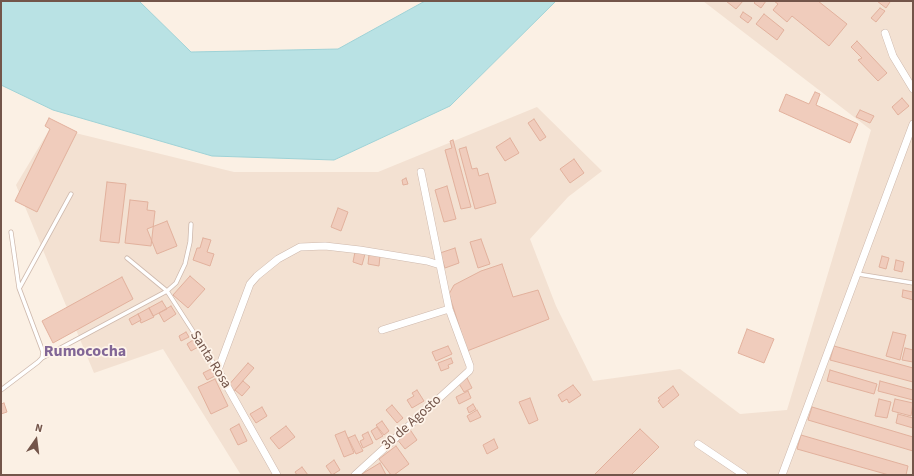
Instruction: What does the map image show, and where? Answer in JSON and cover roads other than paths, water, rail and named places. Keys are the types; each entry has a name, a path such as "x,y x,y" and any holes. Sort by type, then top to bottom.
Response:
{"street":[{"path":"885,34 892,56 913,89"},
{"path":"782,475 913,124"},
{"path":"382,330 449,309 421,172"},
{"path":"218,370 250,284 257,276 278,259 300,247 325,246 360,250 427,261 440,265"},
{"name":"30 de Agosto","path":"355,475 469,371 470,366 449,309"},
{"name":"Santa Rosa","path":"218,370 277,475"},
{"path":"698,444 744,475"}],"lane":[{"path":"19,288 71,194"},
{"path":"1,390 42,358 167,291 180,277 185,264 190,242 191,224"},
{"path":"11,232 19,288 43,352 42,358"},
{"name":"Santa Rosa","path":"127,258 167,291 218,370"},
{"path":"858,274 913,283"}],"water":[{"path":"1,1 139,1 191,52 338,49 425,1 556,1 450,106 334,160 212,156 53,110 1,85"}],"district":[{"name":"Rumococha","path":"85,352"}]}
